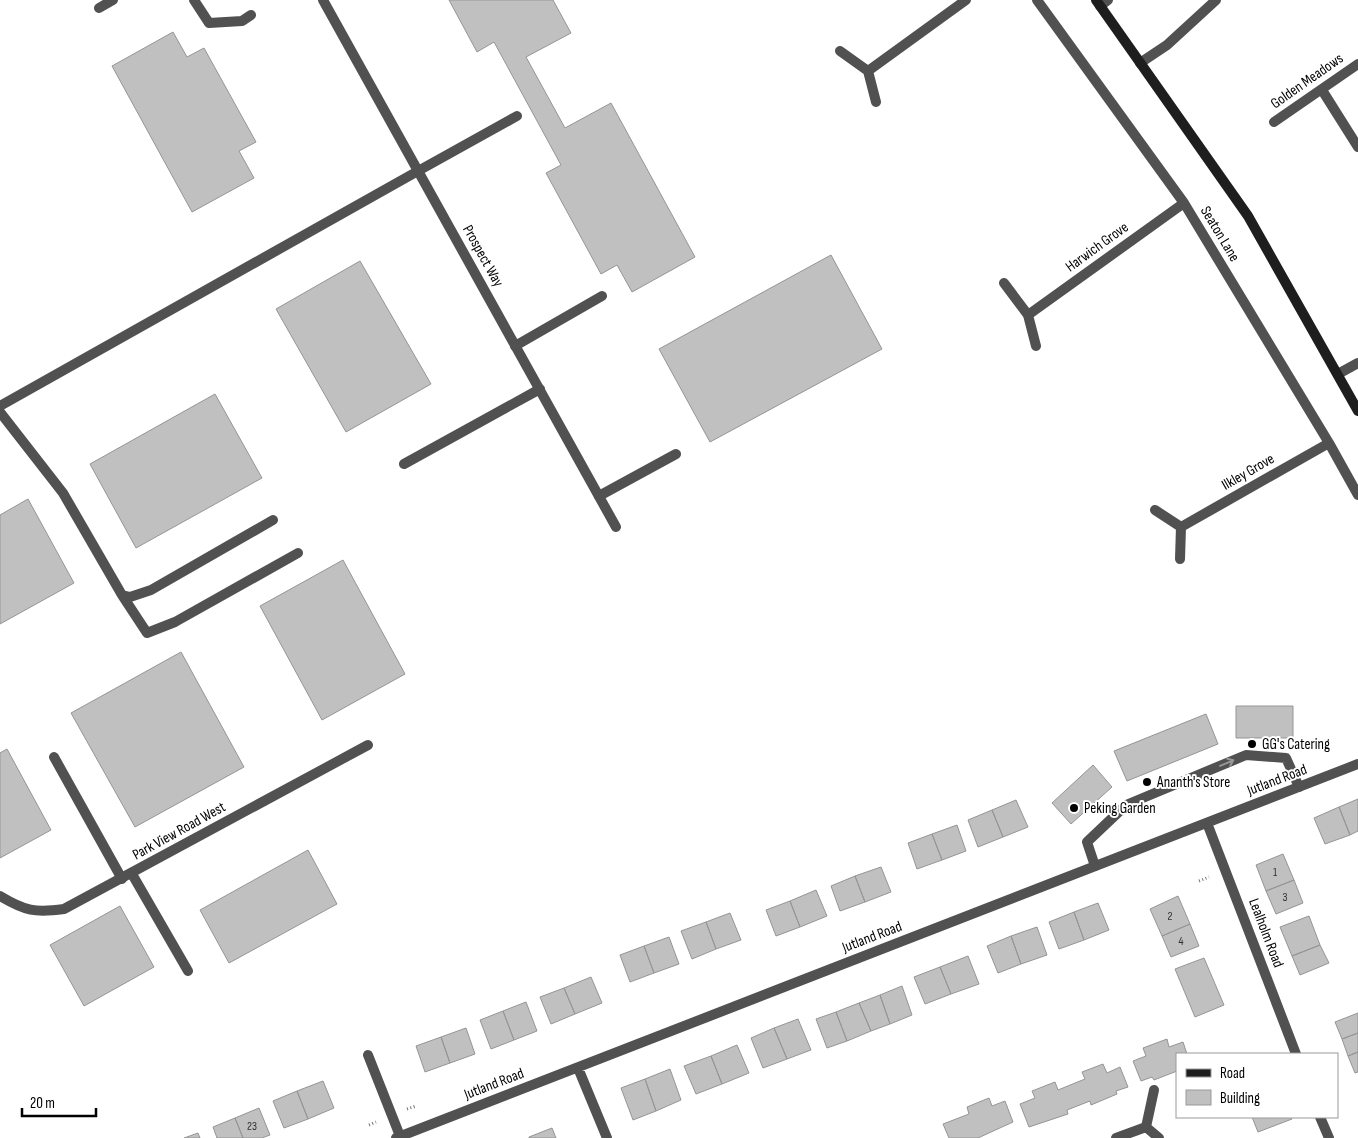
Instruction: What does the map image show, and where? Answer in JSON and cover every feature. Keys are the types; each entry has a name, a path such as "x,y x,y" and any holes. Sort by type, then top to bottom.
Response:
{"main road":[{"name":"Seaton Lane","path":"1101,2 1140,63 1248,216 1358,411"}],"street":[{"path":"99,8 113,0"},
{"path":"194,0 209,23 242,21 251,15"},
{"name":"Prospect Way","path":"323,0 616,527"},
{"path":"868,71 966,0"},
{"name":"Seaton Lane","path":"1037,0 1184,203 1329,443 1358,496"},
{"path":"1140,63 1167,45 1216,0"},
{"path":"840,51 868,71 876,102"},
{"name":"Golden Meadows","path":"1274,122 1358,64"},
{"path":"1322,90 1358,147"},
{"path":"0,406 517,116"},
{"name":"Harwich Grove","path":"1028,315 1184,203"},
{"path":"1004,283 1028,315 1036,346"},
{"path":"515,346 602,296"},
{"path":"1338,374 1358,363"},
{"path":"404,464 540,390"},
{"path":"0,412 63,493 122,595 147,633 176,622 298,552"},
{"name":"Ilkley Grove","path":"1181,526 1329,443"},
{"path":"599,496 676,454"},
{"path":"1155,510 1181,526 1180,559"},
{"path":"122,595 130,597 152,590 274,520"},
{"name":"Park View Road West","path":"0,896 14,904 38,913 64,909 122,880 368,745"},
{"path":"1095,866 1087,842 1126,805 1246,755 1286,758 1299,788"},
{"path":"54,757 122,880"},
{"name":"Jutland Road","path":"398,1137 1358,764"},
{"name":"Lealholm Road","path":"1207,823 1296,1053"},
{"path":"132,874 188,971"},
{"path":"368,1054 398,1137"},
{"path":"578,1068 607,1138"},
{"path":"1146,1127 1154,1090"},
{"path":"1320,1118 1329,1138"},
{"path":"1116,1138 1146,1127"},
{"path":"1146,1127 1159,1138"}],"building":[{"path":"449,0 553,0 571,33 526,57 565,128 611,103 695,257 632,292 617,265 601,274 546,173 561,165 494,42 477,52"},
{"path":"173,32 187,57 204,48 256,142 239,151 254,178 192,212 112,66"},
{"path":"831,255 882,349 710,442 659,349"},
{"path":"360,261 431,384 346,432 276,309"},
{"path":"215,394 262,478 136,548 90,464"},
{"path":"28,499 74,583 0,624 0,515"},
{"path":"343,560 405,674 322,720 260,606"},
{"path":"181,652 244,767 135,827 71,713"},
{"path":"1236,706 1293,706 1293,738 1236,738"},
{"path":"1206,714 1218,744 1127,781 1114,751"},
{"path":"7,749 51,830 0,858 0,753"},
{"path":"1093,765 1112,787 1071,824 1052,803"},
{"path":"1358,799 1358,831 1350,835 1339,807"},
{"path":"1016,800 1028,827 1003,837 992,810"},
{"path":"1339,807 1350,835 1325,844 1314,818"},
{"path":"992,810 1003,837 978,847 968,820"},
{"path":"957,825 966,851 942,860 932,834"},
{"path":"932,834 942,860 917,869 908,843"},
{"path":"308,850 337,904 229,963 200,910"},
{"path":"1283,854 1294,880 1266,891 1256,865"},
{"path":"881,867 891,892 865,902 855,876"},
{"path":"855,876 865,902 840,911 831,886"},
{"path":"1294,880 1303,903 1276,914 1266,891"},
{"path":"816,890 827,916 800,927 790,901"},
{"path":"1178,896 1190,924 1162,936 1150,909"},
{"path":"790,901 800,927 776,936 766,910"},
{"path":"1098,903 1109,930 1084,940 1074,912"},
{"path":"120,906 154,967 84,1006 50,945"},
{"path":"1074,912 1084,940 1059,949 1049,922"},
{"path":"730,913 741,940 716,949 706,922"},
{"path":"1309,916 1320,945 1292,956 1280,927"},
{"path":"706,922 716,949 692,959 681,931"},
{"path":"1190,924 1199,946 1171,957 1162,936"},
{"path":"1037,927 1047,955 1021,964 1011,936"},
{"path":"1011,936 1021,964 998,973 987,946"},
{"path":"669,937 679,964 654,973 644,946"},
{"path":"1320,945 1329,963 1300,975 1292,956"},
{"path":"644,946 654,973 630,982 620,955"},
{"path":"968,956 979,984 951,994 940,967"},
{"path":"1204,958 1224,1005 1195,1017 1175,969"},
{"path":"940,967 951,994 925,1004 914,977"},
{"path":"591,977 602,1003 575,1014 564,988"},
{"path":"902,986 912,1015 890,1024 880,995"},
{"path":"564,988 575,1014 551,1024 540,997"},
{"path":"880,995 890,1024 871,1031 859,1003"},
{"path":"526,1002 537,1031 514,1040 503,1011"},
{"path":"859,1003 871,1031 847,1041 836,1012"},
{"path":"503,1011 514,1040 491,1049 480,1020"},
{"path":"836,1012 847,1041 827,1048 816,1019"},
{"path":"1358,1013 1358,1033 1342,1039 1335,1022"},
{"path":"798,1019 811,1050 787,1059 774,1028"},
{"path":"466,1028 475,1054 450,1063 441,1037"},
{"path":"774,1028 787,1059 763,1068 751,1038"},
{"path":"1358,1033 1358,1052 1348,1056 1342,1039"},
{"path":"441,1037 450,1063 425,1072 416,1046"},
{"path":"1167,1039 1169,1047 1183,1042 1187,1053 1176,1053 1176,1071 1154,1080 1152,1077 1141,1081 1133,1061 1146,1056 1143,1048"},
{"path":"737,1045 749,1073 722,1084 711,1056"},
{"path":"1358,1052 1358,1072 1355,1073 1348,1056"},
{"path":"711,1056 722,1084 696,1094 684,1066"},
{"path":"1103,1064 1107,1073 1120,1067 1128,1087 1116,1091 1117,1094 1091,1105 1090,1101 1067,1110 1068,1114 1029,1127 1020,1104 1035,1098 1032,1091 1055,1082 1058,1090 1085,1079 1082,1072"},
{"path":"670,1069 681,1100 656,1111 645,1079"},
{"path":"645,1079 656,1111 633,1120 621,1088"},
{"path":"323,1081 334,1108 308,1119 297,1091"},
{"path":"297,1091 308,1119 284,1128 273,1101"},
{"path":"989,1098 992,1106 1005,1101 1013,1122 978,1138 949,1138 943,1124 969,1114 967,1107"},
{"path":"259,1108 270,1135 262,1138 243,1138 235,1118"},
{"path":"235,1118 243,1138 217,1138 213,1127"},
{"path":"1252,1118 1292,1119 1258,1132"},
{"path":"552,1128 556,1138 529,1138 529,1137"},
{"path":"198,1133 200,1138 184,1138"}],"place":[{"name":"GG's Catering","path":"1252,744"},
{"name":"Ananth's Store","path":"1147,782"},
{"name":"Peking Garden","path":"1074,808"}]}
